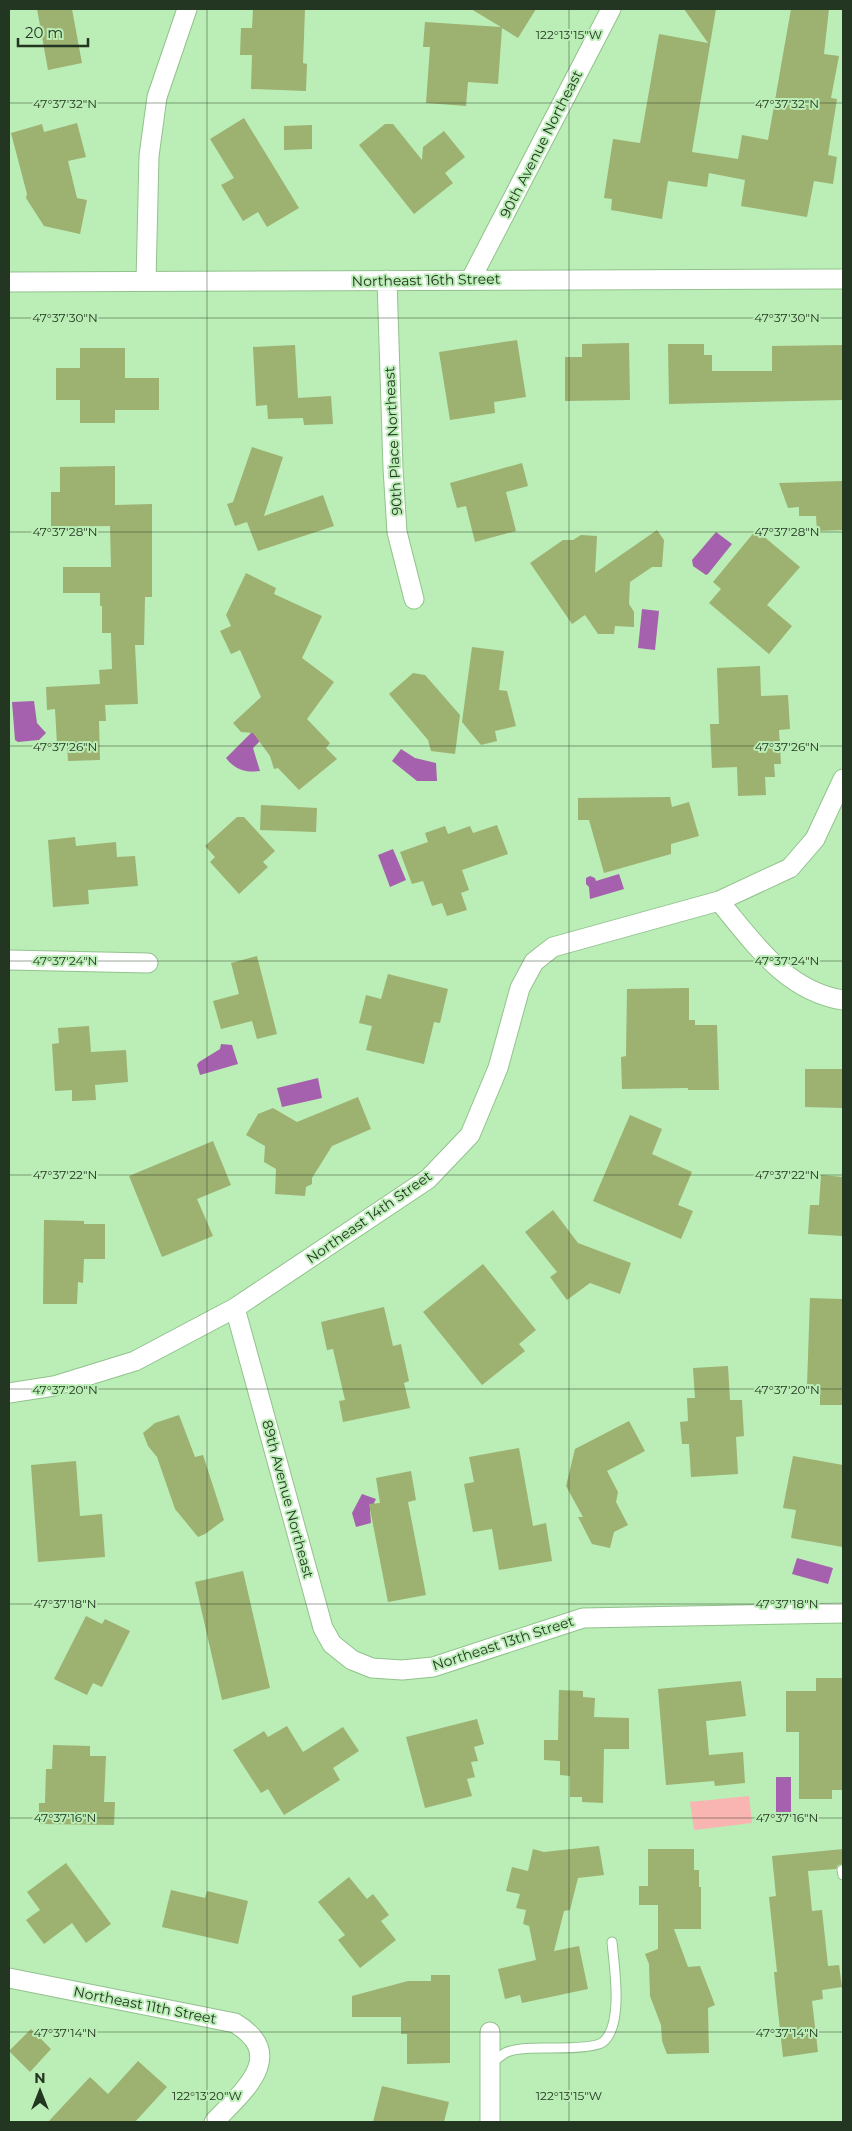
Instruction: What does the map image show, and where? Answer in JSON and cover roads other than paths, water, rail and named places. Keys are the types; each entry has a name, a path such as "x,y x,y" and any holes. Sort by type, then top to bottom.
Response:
{"street":[{"path":"146,281 149,156 157,97 187,9"},
{"name":"90th Avenue Northeast","path":"471,279 611,9"},
{"name":"Northeast 16th Street","path":"9,282 843,279"},
{"name":"90th Place Northeast","path":"387,280 393,468 398,532 414,599"},
{"name":"Northeast 14th Street","path":"9,1393 54,1386 134,1361 235,1308 428,1179 470,1135 498,1068 520,988 534,962 553,947 719,902 790,868 814,839 843,779"},
{"path":"719,902 770,963 804,988 843,1000"},
{"path":"9,960 148,963"},
{"name":"89th Avenue Northeast","path":"235,1308 323,1628 332,1644 352,1660 372,1668"},
{"name":"Northeast 13th Street","path":"372,1668 402,1670 433,1666 583,1618 843,1613"},
{"name":"Northeast 11th Street","path":"9,1978 236,2023 250,2032 256,2042 261,2059 252,2082 214,2122"},
{"path":"490,2032 490,2122"}],"lane":[{"path":"490,2065 506,2052 533,2048 582,2047 602,2043 610,2033 614,2017 615,1973 612,1942"}]}
